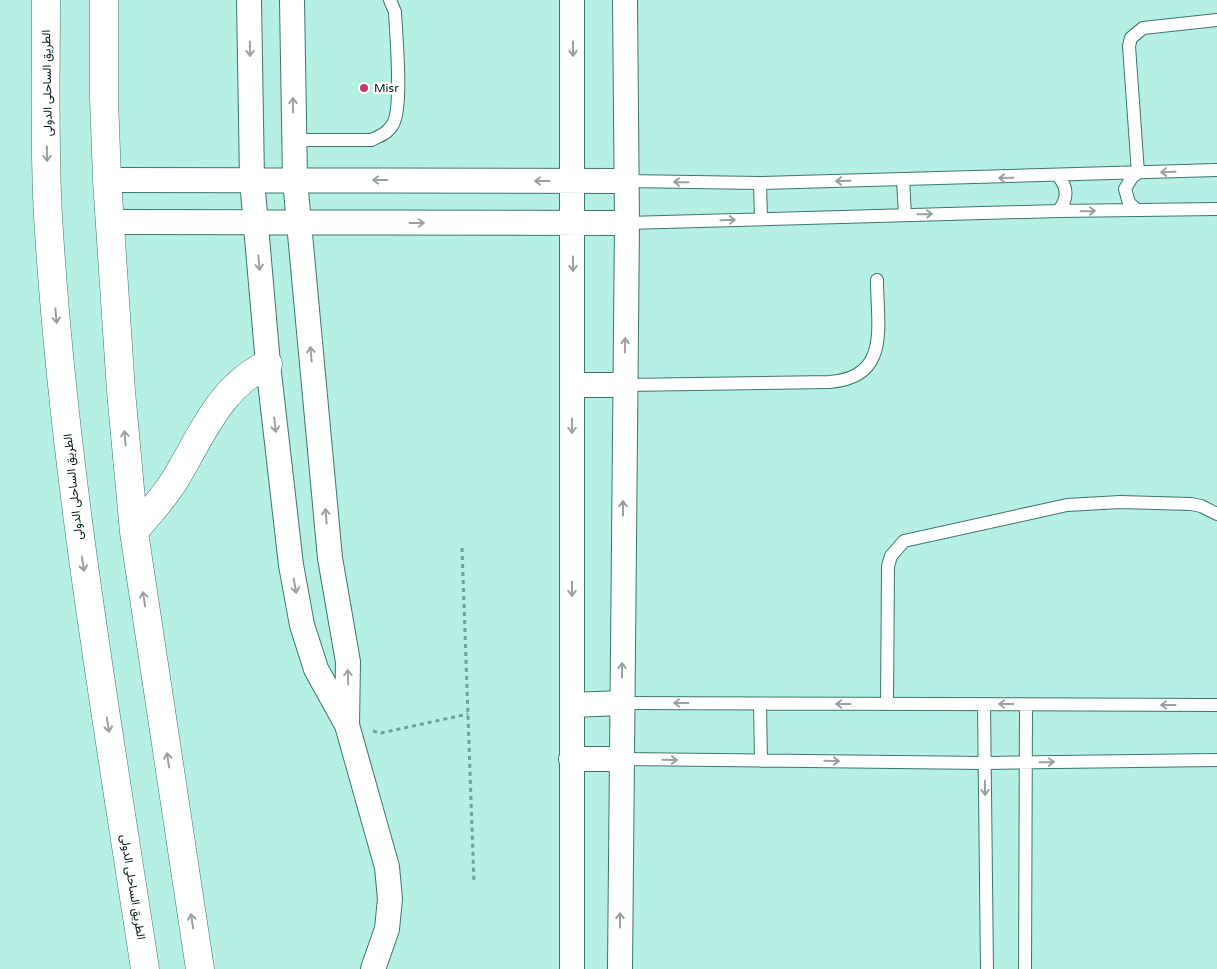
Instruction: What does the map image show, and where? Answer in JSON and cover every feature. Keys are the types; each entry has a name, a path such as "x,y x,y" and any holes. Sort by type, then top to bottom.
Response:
{"highway":[{"name":"الطريق الساحلى الدولى","path":"46,0 48,213 64,401 79,540 145,969"},
{"path":"104,0 104,98 107,180 120,381 134,532 200,969"},
{"path":"134,532 176,479 198,439 229,392 242,379 268,364"}],"street":[{"path":"249,0 252,180 268,364 291,565 302,625 316,669 347,725 387,867 390,899 387,929 374,969"},
{"path":"292,0 295,180 298,222 330,558 348,662 347,725"},
{"path":"572,0 572,969"},
{"path":"620,969 627,223 625,0"},
{"path":"107,180 626,181"},
{"path":"110,222 627,223"},
{"path":"572,385 624,385"},
{"path":"572,705 621,703"},
{"path":"571,759 621,759"}],"lane":[{"path":"294,140 371,140 380,136 393,124 397,108 395,12 390,0"},
{"path":"1138,173 1129,46 1131,38 1143,28 1217,20"},
{"path":"626,181 760,183 1217,170"},
{"path":"1137,210 1129,203 1125,189 1132,176 1138,173"},
{"path":"1058,176 1063,181 1066,194 1066,200 1058,211"},
{"path":"903,180 905,215"},
{"path":"760,183 761,219"},
{"path":"627,223 1058,211 1217,209"},
{"path":"624,385 828,382 854,377 872,362 877,344 876,280"},
{"path":"887,704 888,566 891,556 904,541 1048,508 1094,502 1191,504 1201,506 1217,514"},
{"path":"621,703 1217,705"},
{"path":"760,704 761,761"},
{"path":"984,704 987,969"},
{"path":"1025,969 1026,705"},
{"path":"621,759 984,763 1217,760"}],"path":[{"path":"462,548 474,883"},
{"path":"347,725 381,733 468,714"}],"place":[{"name":"Misr","path":"364,88"}]}
